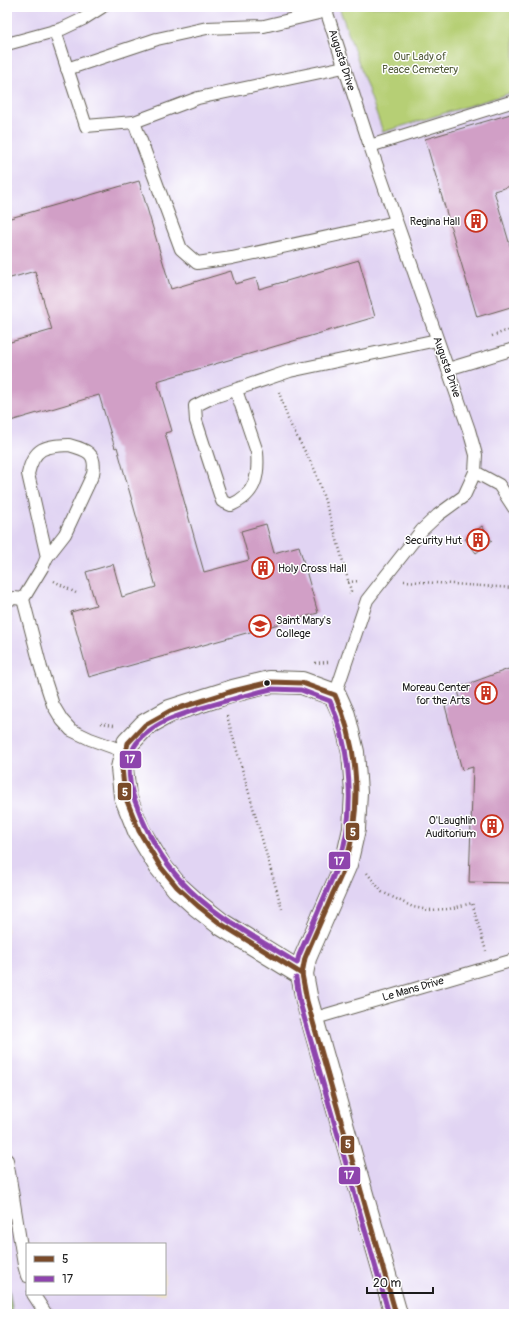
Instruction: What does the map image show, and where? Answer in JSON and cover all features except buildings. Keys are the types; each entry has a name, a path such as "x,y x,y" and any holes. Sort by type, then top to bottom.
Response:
{"street":[{"path":"302,974 221,924 177,887 160,866 139,831 125,796 122,768 128,743 145,725 170,711 270,682 302,683 335,695 344,715 353,752 356,792 354,829 346,864 305,958 302,974 307,1001 396,1314"}],"lane":[{"path":"7,44 62,29 102,7"},
{"path":"67,69 157,39 207,28 264,26 326,9"},
{"name":"Augusta Drive","path":"326,9 370,146 469,430 476,455 475,472 464,496 438,515 422,530 367,600 335,695"},
{"path":"55,31 86,126 134,122 198,98 344,67"},
{"path":"370,146 514,101"},
{"path":"134,122 181,249 197,263 232,258 396,222"},
{"path":"236,390 257,452 258,462 257,477 251,489 241,500 232,505 222,501 196,421 195,406 212,398 290,371 437,340"},
{"path":"448,369 514,349"},
{"path":"47,557 28,474 31,461 40,450 50,446 69,445 84,449 92,456 95,465 93,474 65,534 47,557 23,599 41,668 53,705 62,720 72,730 90,739 126,752"},
{"path":"475,472 500,486 514,508"},
{"path":"7,600 14,598 23,599"},
{"name":"Le Mans Drive","path":"312,1019 514,960"},
{"path":"7,1160 26,1272"},
{"path":"34,1295 46,1314"}],"path":[{"path":"273,377 289,422 315,470 336,536 351,591 348,596"},
{"path":"51,580 76,594"},
{"path":"348,582 383,580 514,588"},
{"path":"310,664 329,662"},
{"path":"221,695 282,909"},
{"path":"100,723 116,725"},
{"path":"346,864 362,865 382,892 413,907 428,910 449,909 472,903 487,953"}],"shaded area":[{"name":"Saint Mary's College","path":"7,7 514,7 514,1314 13,1314 7,1276"}],"green space":[{"name":"Our Lady of Peace Cemetery","path":"339,7 514,7 514,92 383,132"},
{"path":"7,1276 13,1314 7,1314"}],"transit line":[{"name":"5","path":"270,682 302,683 335,695 349,735 356,777 354,820 346,862 339,882 305,958 302,974 221,924 177,887 160,866 139,831 125,796 122,768 128,743 145,725 170,711 233,691 270,682"},
{"name":"17","path":"271,689 301,690 330,701 343,739 349,781 348,823 339,862 299,955 297,963 221,916 206,905 181,881 161,855 145,826 134,799 130,784 129,769 134,747 153,728 172,718 198,709 271,689"},
{"name":"5","path":"302,974 307,1001 396,1314"},
{"name":"17","path":"296,978 300,1003 389,1314"}],"place":[{"name":"Regina Hall","path":"476,221"},
{"name":"Security Hut","path":"478,540"},
{"name":"Holy Cross Hall","path":"263,568"},
{"name":"Saint Mary's College","path":"260,626"},
{"name":"Moreau Center for the Arts","path":"486,693"},
{"name":"O'Laughlin Auditorium","path":"492,826"}]}
